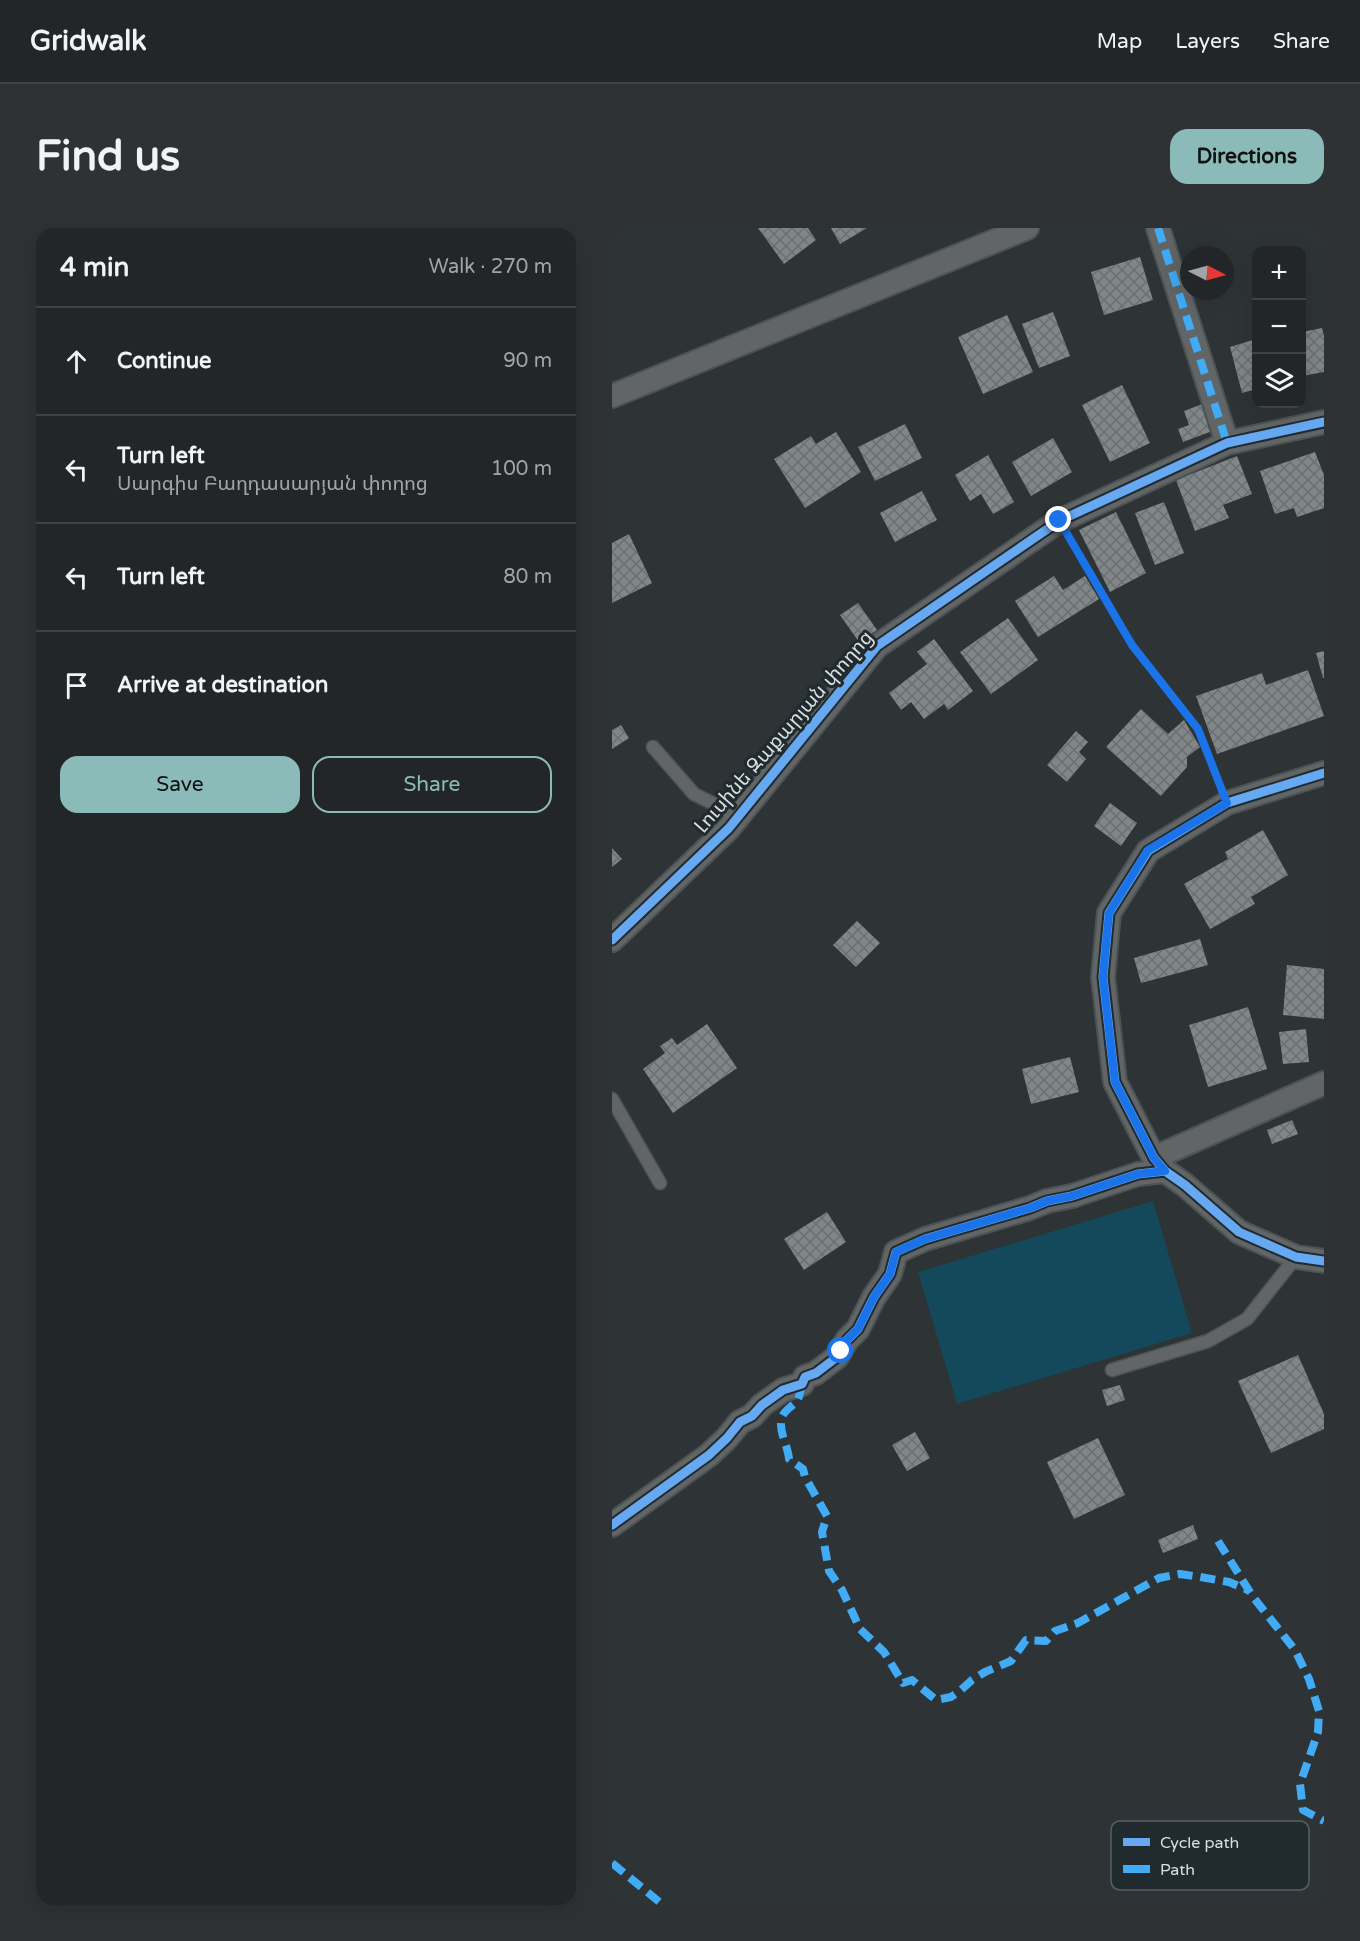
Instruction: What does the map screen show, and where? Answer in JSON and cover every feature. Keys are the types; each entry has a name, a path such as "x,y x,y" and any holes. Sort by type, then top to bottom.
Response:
{"street":[{"path":"612,396 1027,228"},
{"path":"1158,228 1227,443"},
{"name":"Լուսինե Զաքարյան փողոց","path":"612,940 729,828 878,646 1059,520 1227,443 1324,422"},
{"path":"1324,773 1227,803 1148,850 1109,913 1103,977 1115,1082 1159,1164 1239,1232 1296,1257 1324,1261"},
{"path":"612,1525 709,1455 740,1422 752,1416 762,1405 783,1390 802,1384 805,1377 816,1373 837,1357 847,1340 858,1329 874,1297 890,1274 896,1252 925,1239 1138,1174 1324,1083"}],"lane":[{"path":"653,747 694,795 738,816"},
{"path":"612,1099 660,1183"},
{"path":"1112,1370 1208,1341 1247,1319 1296,1257"}],"path":[{"path":"1059,520 1132,645 1198,729 1227,803"}],"shaded area":[{"path":"1153,1201 1192,1333 957,1404 918,1272"}],"building":[{"path":"758,228 808,228 816,240 784,264"},
{"path":"831,228 867,228 840,244"},
{"path":"1140,257 1153,300 1104,315 1091,272"},
{"path":"1053,312 1070,356 1039,368 1022,324"},
{"path":"1007,315 1033,372 983,394 958,337"},
{"path":"1322,328 1324,372 1306,375 1306,331"},
{"path":"1252,340 1252,390 1242,393 1230,347"},
{"path":"1122,385 1150,443 1110,462 1082,405"},
{"path":"1205,403 1215,430 1183,442 1178,429 1189,425 1184,411"},
{"path":"905,424 922,458 875,481 858,447"},
{"path":"836,432 861,472 805,508 774,459 811,436 816,444"},
{"path":"1053,438 1072,472 1031,496 1012,462"},
{"path":"1315,452 1324,475 1324,508 1297,517 1294,508 1275,514 1260,471"},
{"path":"988,455 1014,502 993,514 981,494 970,501 955,475"},
{"path":"1237,456 1252,494 1223,505 1229,518 1195,531 1176,480"},
{"path":"922,491 937,520 895,542 880,513"},
{"path":"1164,502 1184,553 1155,565 1135,513"},
{"path":"1116,512 1146,573 1110,592 1079,530"},
{"path":"629,534 652,583 612,603 612,543"},
{"path":"1054,576 1063,590 1085,576 1099,599 1038,637 1015,601"},
{"path":"858,603 877,630 859,642 840,615"},
{"path":"1008,618 1038,660 991,694 960,652"},
{"path":"934,639 973,691 948,710 944,704 924,719 911,702 901,710 889,693 927,664 917,652"},
{"path":"1324,651 1324,678 1323,678 1316,653"},
{"path":"1308,670 1324,716 1217,754 1196,696 1262,673 1266,685"},
{"path":"1141,709 1168,734 1184,720 1200,747 1187,757 1187,767 1161,796 1106,747"},
{"path":"621,725 629,738 612,749 612,730"},
{"path":"1076,731 1088,742 1079,752 1086,759 1067,782 1047,765"},
{"path":"1110,803 1137,823 1121,846 1094,826"},
{"path":"1263,830 1288,875 1251,897 1255,904 1210,929 1184,884 1228,859 1225,852"},
{"path":"612,848 622,859 612,867"},
{"path":"857,921 880,943 856,967 833,945"},
{"path":"1200,939 1208,965 1141,983 1134,958"},
{"path":"1287,965 1324,969 1324,1019 1283,1015"},
{"path":"1248,1007 1267,1069 1208,1087 1189,1025"},
{"path":"707,1024 737,1068 673,1113 643,1069 665,1053 660,1046 672,1038 677,1045"},
{"path":"1306,1029 1309,1062 1283,1064 1279,1032"},
{"path":"1070,1057 1079,1092 1031,1104 1022,1069"},
{"path":"1292,1120 1298,1134 1272,1144 1267,1130"},
{"path":"827,1212 846,1242 804,1270 784,1239"},
{"path":"1298,1355 1324,1414 1324,1429 1271,1453 1238,1381"},
{"path":"1120,1385 1125,1400 1107,1406 1102,1390"},
{"path":"915,1432 930,1458 907,1471 892,1445"},
{"path":"1098,1438 1125,1495 1074,1519 1047,1462"},
{"path":"1193,1525 1198,1539 1163,1553 1158,1540"}],"marked path":[{"path":"1158,228 1227,443"},
{"path":"802,1384 797,1400 782,1418 782,1431 789,1459 803,1469 805,1477 827,1516 822,1532 829,1571 842,1590 860,1629 884,1652 903,1683 912,1680 936,1700 951,1697 985,1672 1011,1661 1026,1640 1046,1641 1055,1631 1078,1623 1159,1578 1180,1574 1229,1582 1250,1591"},
{"path":"1218,1541 1253,1597 1295,1650 1309,1679 1319,1711 1318,1732 1300,1784 1303,1810 1324,1821"},
{"path":"612,1863 663,1905"}],"cycle path":[{"path":"612,940 729,828 877,646 1059,521 1227,443 1324,422"},
{"path":"1324,773 1227,803 1148,851 1109,913 1103,977 1115,1082 1154,1158 1165,1171 1185,1185 1239,1232 1296,1257 1324,1261"},
{"path":"612,1525 709,1455 740,1422 752,1416 762,1405 783,1390 802,1384 805,1377 816,1373 837,1357 847,1340 858,1329 874,1297 890,1274 896,1252 925,1239 1047,1201 1072,1196 1138,1174 1165,1171"}],"route":[{"path":"841,1351 847,1340 858,1329 874,1297 890,1274 896,1252 925,1239 1047,1201 1072,1196 1138,1174 1165,1171 1154,1158 1115,1082 1103,977 1109,913 1148,850 1227,803 1198,729 1132,645 1059,520"}]}
